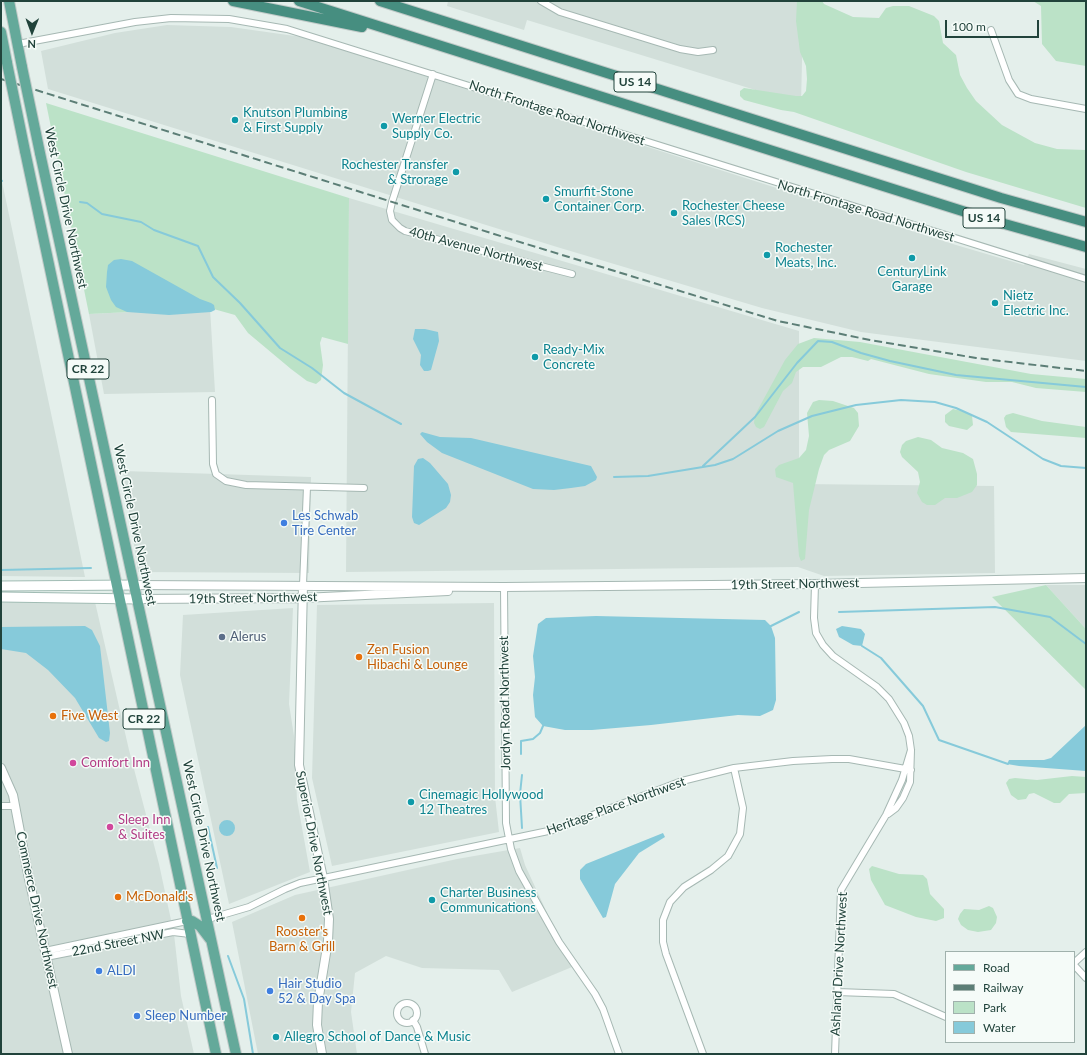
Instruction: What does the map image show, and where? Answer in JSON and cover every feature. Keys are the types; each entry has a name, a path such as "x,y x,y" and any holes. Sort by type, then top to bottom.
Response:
{"highway":[{"path":"233,1 347,24 499,64"},
{"name":"US 14","path":"299,1 986,219 1086,247"},
{"name":"US 14","path":"381,1 979,191 1086,222"}],"main road":[{"name":"West Circle Drive Northwest","path":"9,1 40,153 208,919 236,1054"},
{"name":"CR 22","path":"1,32 2,46 26,151 116,585 216,1054"},
{"name":"19th Street Northwest","path":"1,586 135,585"},
{"name":"19th Street Northwest","path":"1,598 138,599"},
{"path":"187,921 192,921 200,926 212,943"}],"street":[{"path":"541,1 560,12 680,49 698,52 713,50"},
{"name":"North Frontage Road Northwest","path":"18,44 147,20 180,18 221,19 253,23 303,33 800,191 1086,279"},
{"path":"991,30 1009,80 1018,94 1031,99 1086,109"},
{"path":"2,46 18,44"},
{"name":"40th Avenue Northwest","path":"433,74 392,202 390,211 392,220 405,231 572,274"},
{"path":"212,400 212,458 214,469 220,477 232,483 238,484 364,488"},
{"name":"Superior Drive Northwest","path":"307,487 298,765 323,878 329,919 328,941 318,1002 317,1025 322,1054"},
{"name":"19th Street Northwest","path":"135,585 504,587 815,584 1086,578"},
{"name":"Ashland Drive Northwest","path":"815,584 816,633 823,645 833,656 877,688 889,699 904,723 911,750 910,782 903,798 896,808 886,815"},
{"name":"19th Street Northwest","path":"138,599 303,598 504,587"},
{"name":"Jordyn Road Northwest","path":"504,587 506,823 508,839 519,871 558,942 598,998 619,1054"},
{"name":"Ashland Drive Northwest","path":"835,1054 840,890 886,815 902,780 904,769 911,750"},
{"name":"Heritage Place Northwest","path":"208,919 249,907 286,888 323,878 553,830 682,781 734,768 793,761 849,759 911,770"},
{"name":"Commerce Drive Northwest","path":"1,768 13,795 14,806 68,1054"},
{"path":"703,1054 670,966 663,942 663,920 670,902 684,887 728,856 740,834 743,808 734,768"},
{"path":"1,806 14,806"},
{"name":"22nd Street NW","path":"46,954 187,921"},
{"name":"22nd Street NW","path":"46,954 173,932 190,934"},
{"path":"1075,963 1086,952"},
{"path":"1075,965 1086,978"},
{"path":"837,992 894,994 945,1017"},
{"path":"413,1020 417,1027 425,1054"}],"shaded area":[{"path":"448,1 802,1 801,104 527,20 524,30 447,6"},
{"path":"167,25 231,27 302,37 956,245 1024,265 1029,254 1086,269 1086,361 861,332 762,308 557,247 48,89 41,51 115,33"},
{"path":"1,177 59,451 85,577 1,576"},
{"path":"349,198 799,331 799,484 994,486 995,573 824,576 798,567 346,572"},
{"path":"210,308 215,392 104,394 89,314"},
{"path":"123,471 311,477 309,573 138,572"},
{"path":"1046,585 1086,585 1086,629"},
{"path":"1,601 95,602 129,750 159,864 174,934 181,996 194,1054 1,1054"},
{"path":"494,603 495,797 499,832 332,866 312,778 317,605"},
{"path":"293,608 289,704 294,736 297,800 310,872 229,904 180,675 183,615"},
{"path":"520,848 525,865 572,967 512,992 499,970 422,968 386,956 355,973 351,1012 357,1054 258,1054 232,922 295,895 457,859"}],"green space":[{"path":"797,1 822,1 824,4 853,17 879,18 886,8 893,6 909,6 934,16 939,21 943,43 956,55 960,75 967,88 976,101 1002,125 1035,143 1057,149 1086,150 1086,208 966,172 794,112 744,100 740,96 740,91 744,88 796,96 802,96 806,91 806,66 800,52 796,21"},
{"path":"1033,1 1086,1 1086,66 1056,61 1042,44 1041,6"},
{"path":"46,103 349,198 348,344 322,337 320,343 323,365 321,380 316,384 307,381 291,369 248,333 235,315 210,308 89,314"},
{"path":"814,338 860,342 1031,374 1086,379 1086,392 1036,388 1012,382 986,382 929,374 871,359 868,361 852,357 841,357 821,367 803,367 796,372 792,383 783,391 764,427 760,429 756,427 754,423 755,415 785,360 798,344"},
{"path":"819,400 833,401 854,408 858,413 859,426 850,441 829,450 824,455 809,510 805,559 801,561 799,556 793,483 776,477 775,469 779,465 799,458 806,450 809,436 807,413 813,402"},
{"path":"953,409 966,412 972,416 973,425 967,430 949,426 945,422 945,415"},
{"path":"1013,413 1042,421 1086,427 1086,438 1011,432 1006,427 1004,418 1006,415"},
{"path":"918,437 931,440 942,448 963,453 973,459 977,474 977,485 972,492 957,498 945,498 935,505 927,505 922,502 917,493 920,482 918,472 902,457 900,452 902,445 906,441"},
{"path":"1046,585 1086,629 1086,690 992,597"},
{"path":"1072,776 1086,777 1086,793 1069,794 1060,803 1054,803 1034,793 1029,794 1026,799 1018,800 1011,795 1006,783 1009,779 1015,778 1037,780"},
{"path":"872,866 899,874 923,875 927,879 930,894 944,909 944,918 936,921 916,917 885,905 871,880 869,869"},
{"path":"989,906 993,908 997,917 996,923 991,930 978,932 968,930 961,925 958,919 964,909 979,910"}],"water":[{"path":"121,259 132,261 200,299 211,303 214,305 215,310 211,312 169,315 127,312 116,307 111,300 106,287 107,272 108,265 114,260"},
{"path":"415,329 425,329 438,332 439,341 431,370 424,371 420,365 421,355 413,339"},
{"path":"422,432 440,437 471,438 591,466 597,477 596,480 585,486 554,490 533,489 442,453 427,442 420,434"},
{"path":"423,458 430,463 448,484 451,495 450,502 446,508 419,525 414,523 412,517 414,466 418,459"},
{"path":"596,616 765,620 771,626 775,638 776,700 773,710 760,716 738,715 592,730 565,730 543,726 535,717 533,695 535,677 533,656 538,624 546,618"},
{"path":"85,626 92,630 100,646 110,733 109,741 106,742 99,738 75,698 48,670 26,653 1,649 1,627"},
{"path":"842,626 861,629 865,634 862,646 853,645 839,637 836,629"},
{"path":"1086,725 1086,771 1007,764 1009,760 1044,760 1051,758"},
{"path":"227,820 233,822 235,828 233,834 227,836 221,834 219,828 221,822"},
{"path":"663,833 665,837 639,853 615,884 606,917 603,918 580,879 580,870 586,864"}],"waterway":[{"path":"80,202 87,203 102,214 141,222 154,230 198,246 213,277 240,303 280,348 312,368 344,393 401,424"},
{"path":"703,466 755,417 797,363 818,341 832,342 861,353 890,361 956,375 1086,387"},
{"path":"614,477 648,476 715,465 733,459 778,431 812,416 856,405 901,400 935,402 956,408 987,422 1043,459 1061,466 1086,468"},
{"path":"1,570 91,568"},
{"path":"839,612 995,607 1050,617 1086,644"},
{"path":"771,626 799,612"},
{"path":"862,646 881,658 923,706 939,740 1008,764"},
{"path":"521,754 521,741 533,739 540,733 543,726"},
{"path":"522,775 520,794 522,828"},
{"path":"208,827 217,868"},
{"path":"228,956 244,999 253,1054"}],"railway":[{"path":"1,79 510,239 778,321 870,340 976,358 1086,371"}],"place":[{"name":"Knutson Plumbing & First Supply","path":"235,120"},
{"name":"Werner Electric Supply Co.","path":"384,126"},
{"name":"Rochester Transfer & Strorage","path":"456,172"},
{"name":"Smurfit-Stone Container Corp.","path":"546,199"},
{"name":"Rochester Cheese Sales (RCS)","path":"674,213"},
{"name":"Rochester Meats, Inc.","path":"767,255"},
{"name":"CenturyLink Garage","path":"912,258"},
{"name":"Nietz Electric Inc.","path":"995,303"},
{"name":"Ready-Mix Concrete","path":"535,357"},
{"name":"Les Schwab Tire Center","path":"284,523"},
{"name":"Alerus","path":"222,637"},
{"name":"Zen Fusion Hibachi & Lounge","path":"359,657"},
{"name":"Five West","path":"53,716"},
{"name":"Comfort Inn","path":"73,763"},
{"name":"Cinemagic Hollywood 12 Theatres","path":"411,802"},
{"name":"Sleep Inn & Suites","path":"110,827"},
{"name":"McDonald's","path":"118,897"},
{"name":"Charter Business Communications","path":"432,900"},
{"name":"Rooster's Barn & Grill","path":"302,918"},
{"name":"ALDI","path":"99,971"},
{"name":"Hair Studio 52 & Day Spa","path":"270,991"},
{"name":"Sleep Number","path":"137,1016"},
{"name":"Allegro School of Dance & Music","path":"276,1037"}]}
